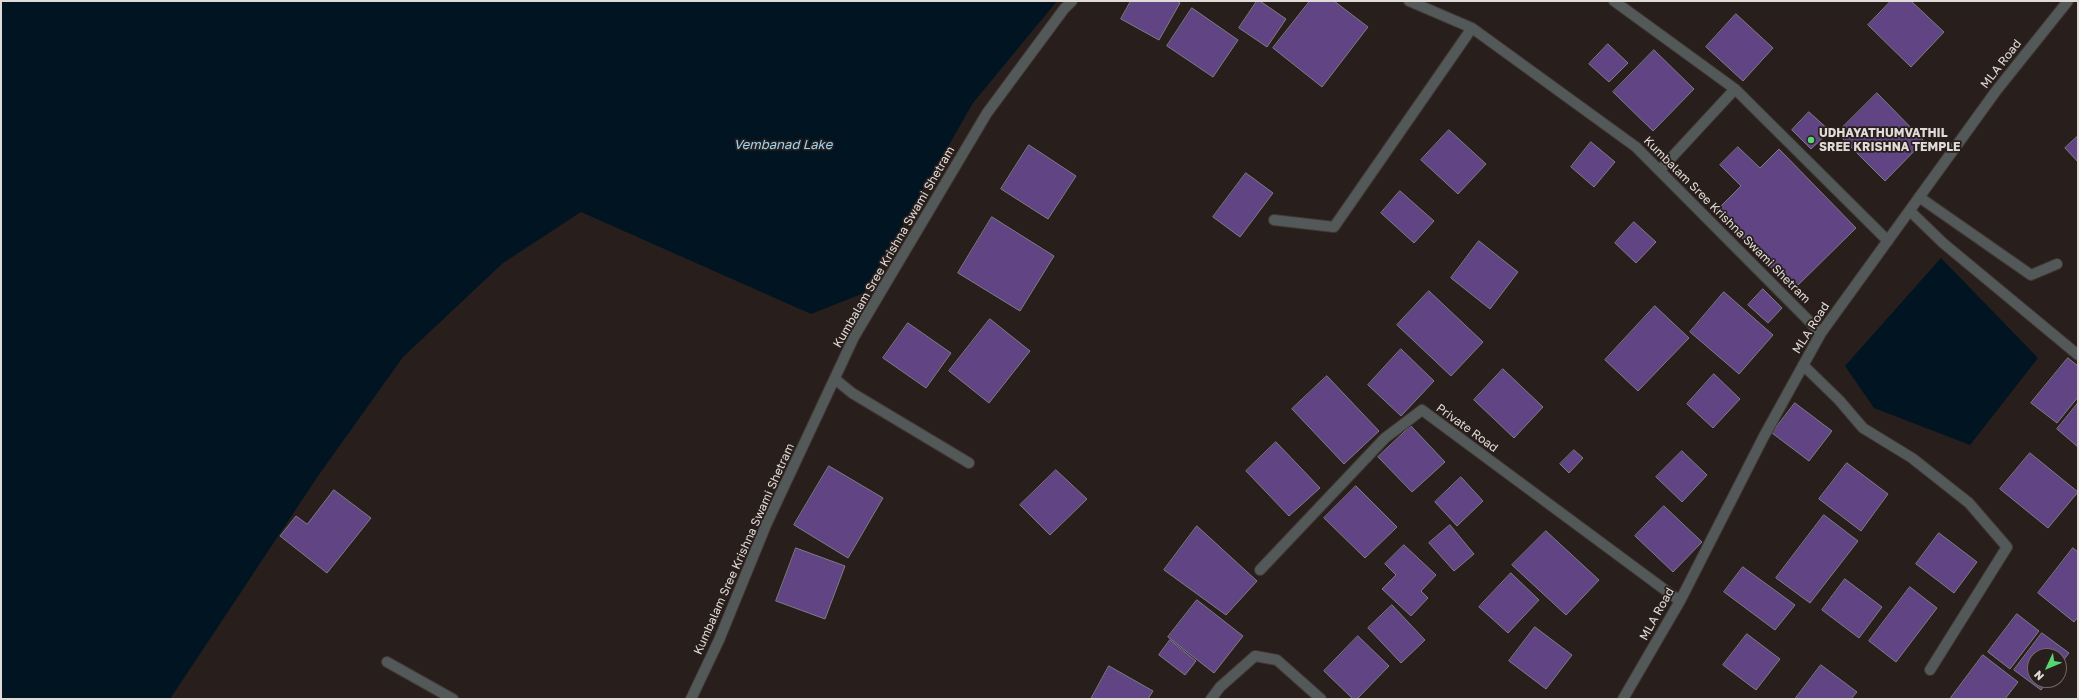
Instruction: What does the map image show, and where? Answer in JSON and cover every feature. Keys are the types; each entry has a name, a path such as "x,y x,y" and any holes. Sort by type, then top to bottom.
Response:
{"street":[{"name":"Kumbalam Sree Krishna Swami Shetram","path":"691,699 719,640 766,525 854,337 987,113 1064,9 1072,1"},
{"name":"Kumbalam Sree Krishna Swami Shetram","path":"1409,1 1426,4 1472,28 1636,147 1821,333"},
{"path":"1614,1 1735,89 1888,241"},
{"name":"MLA Road","path":"1623,699 1680,601 1764,436 1821,333 1996,91 2068,1"},
{"path":"1274,220 1334,227 1472,28"},
{"path":"1660,170 1735,89"},
{"path":"1919,197 2031,274 2057,264"},
{"path":"1910,211 1943,242 2078,355"},
{"path":"1803,365 1839,400 1863,428 1912,458 1969,503 2007,547 1930,670"},
{"path":"834,379 852,393 969,463"},
{"name":"Private Road","path":"1260,570 1385,438 1422,410 1680,601"},
{"path":"1211,699 1220,687 1256,656 1277,660 1322,699"},
{"path":"387,662 453,699"}],"water":[{"name":"Vembanad Lake","path":"1,1 1057,1 973,103 864,293 811,314 581,212 503,263 403,357 318,476 170,699 1,699"},
{"path":"1941,258 2038,358 1970,445 1874,408 1845,366"}],"building":[{"path":"1131,1 1177,1 1180,3 1159,40 1121,19"},
{"path":"1257,1 1260,1 1286,19 1267,47 1239,28"},
{"path":"1310,1 1334,1 1368,27 1322,87 1273,48"},
{"path":"1891,1 1911,1 1944,32 1911,67 1868,25"},
{"path":"1192,8 1238,40 1213,77 1167,46"},
{"path":"1736,14 1773,48 1743,81 1706,47"},
{"path":"1608,44 1628,63 1609,82 1589,64"},
{"path":"1654,50 1694,89 1653,131 1613,92"},
{"path":"1877,93 1924,141 1885,181 1837,133"},
{"name":"UDHAYATHUMVATHIL SREE KRISHNA TEMPLE","path":"1809,112 1830,131 1811,149 1792,130"},
{"path":"1449,130 1486,164 1458,194 1421,160"},
{"path":"2078,136 2078,162 2065,148"},
{"path":"1591,142 1615,162 1594,187 1571,167"},
{"path":"1029,145 1076,176 1048,219 1001,189"},
{"path":"1738,147 1760,168 1779,149 1856,228 1793,290 1716,211 1741,186 1720,165"},
{"path":"1246,173 1273,193 1240,237 1213,217"},
{"path":"1400,191 1434,221 1414,243 1381,213"},
{"path":"992,217 1054,256 1020,311 958,273"},
{"path":"1634,222 1656,242 1636,263 1615,243"},
{"path":"1479,241 1518,272 1490,309 1451,278"},
{"path":"1763,289 1782,308 1768,323 1748,305"},
{"path":"1429,291 1483,342 1451,376 1397,325"},
{"path":"1724,292 1773,335 1739,374 1690,332"},
{"path":"1655,306 1689,338 1638,391 1605,360"},
{"path":"990,319 1030,351 989,403 949,371"},
{"path":"908,323 951,353 926,388 883,358"},
{"path":"1401,349 1434,381 1401,416 1368,385"},
{"path":"2068,358 2078,366 2078,397 2057,423 2031,403"},
{"path":"1503,369 1543,407 1514,438 1474,400"},
{"path":"1714,374 1740,399 1713,428 1687,404"},
{"path":"1327,376 1379,431 1344,464 1292,409"},
{"path":"1795,403 1832,431 1809,461 1772,433"},
{"path":"2078,403 2078,447 2057,429"},
{"path":"1411,426 1445,462 1412,492 1378,457"},
{"path":"1276,442 1320,488 1289,516 1246,471"},
{"path":"1574,450 1583,458 1569,473 1560,464"},
{"path":"1682,451 1707,475 1682,502 1656,477"},
{"path":"2030,453 2078,492 2048,528 2000,489"},
{"path":"1847,463 1888,494 1861,531 1819,499"},
{"path":"829,466 883,498 848,558 794,525"},
{"path":"1056,470 1087,499 1050,535 1020,505"},
{"path":"1461,477 1483,501 1457,526 1435,502"},
{"path":"1356,486 1397,527 1365,558 1324,518"},
{"path":"334,490 371,518 327,573 280,536 296,516 307,524"},
{"path":"1664,506 1702,542 1673,572 1635,536"},
{"path":"1824,515 1858,541 1810,603 1776,578"},
{"path":"1450,525 1474,554 1454,571 1429,543"},
{"path":"1197,526 1257,581 1226,615 1164,570"},
{"path":"1546,531 1599,580 1566,615 1512,565"},
{"path":"1939,533 1977,562 1954,593 1916,564"},
{"path":"1404,545 1436,575 1421,591 1428,598 1411,616 1382,589 1396,575 1385,564"},
{"path":"796,548 845,566 825,619 776,601"},
{"path":"2073,548 2078,552 2078,617 2074,622 2038,593"},
{"path":"1743,567 1795,605 1775,630 1724,592"},
{"path":"1511,573 1539,600 1508,633 1479,607"},
{"path":"1845,579 1882,607 1859,638 1822,610"},
{"path":"1910,587 1937,608 1896,662 1869,641"},
{"path":"1197,600 1243,636 1214,673 1168,637"},
{"path":"1392,605 1425,640 1401,663 1368,628"},
{"path":"2017,614 2039,631 2010,669 1988,652"},
{"path":"1535,627 1572,655 1546,689 1509,661"},
{"path":"2042,633 2062,648 2031,648"},
{"path":"1747,634 1780,659 1756,690 1723,665"},
{"path":"1358,636 1389,666 1357,699 1353,699 1324,671"},
{"path":"1170,640 1196,661 1185,675 1159,655"},
{"path":"2027,653 2027,680 2014,670"},
{"path":"1983,655 2018,682 2005,699 1950,699"},
{"path":"1821,665 1857,692 1851,699 1795,699"},
{"path":"1109,666 1153,691 1148,699 1091,699"}],"place":[{"name":"UDHAYATHUMVATHIL SREE KRISHNA TEMPLE","path":"1811,140"}]}
